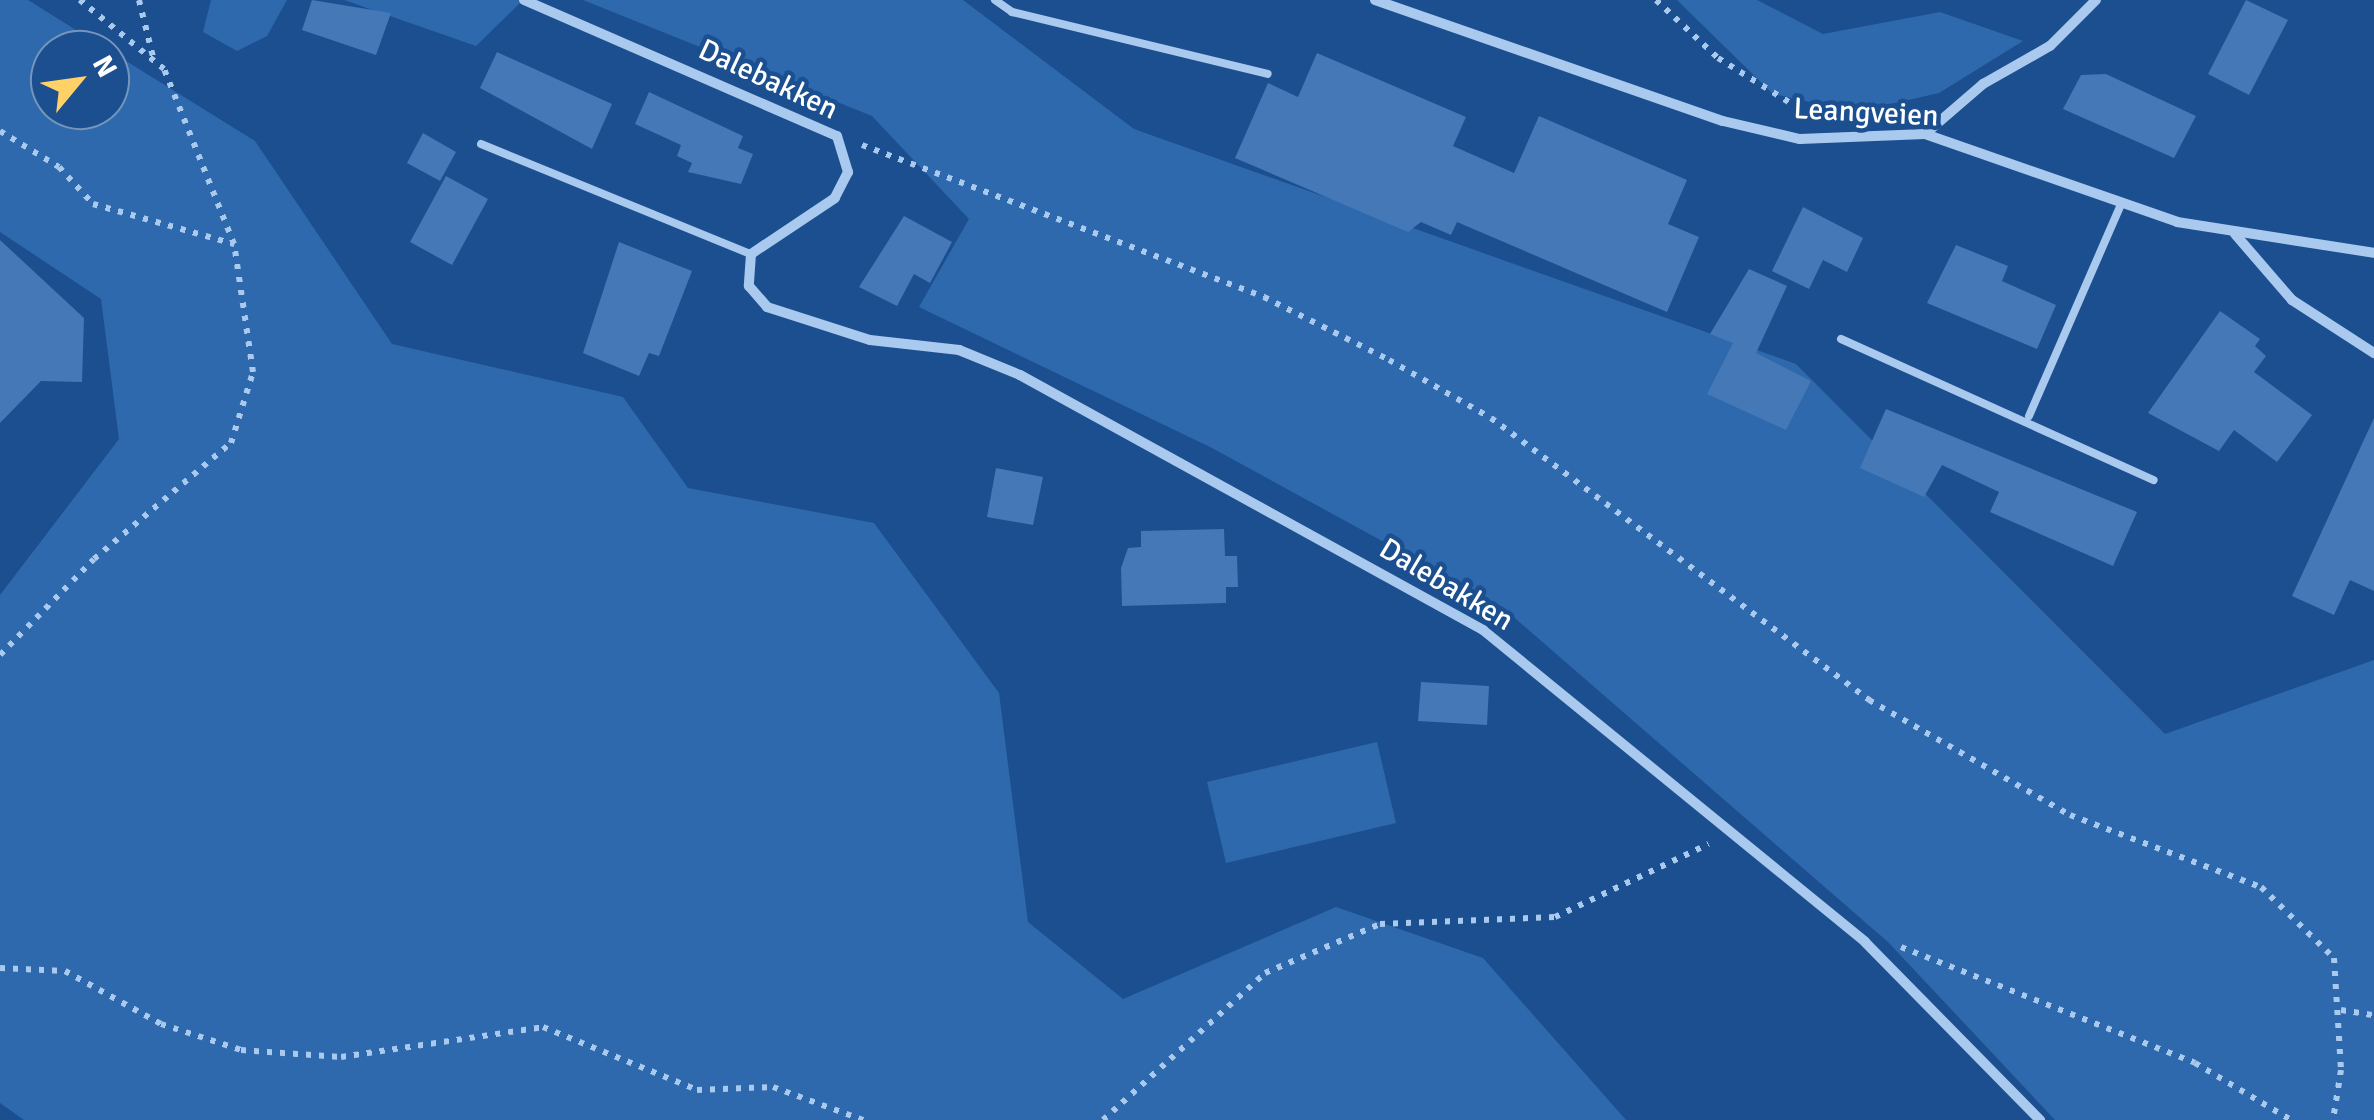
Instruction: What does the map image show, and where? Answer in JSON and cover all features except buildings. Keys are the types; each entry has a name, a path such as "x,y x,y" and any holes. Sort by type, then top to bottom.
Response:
{"street":[{"name":"Dalebakken","path":"524,0 837,136 848,172 835,198 750,254 749,286 797,323 959,350 1020,375 1483,630 1865,942 2040,1120"},
{"name":"Leangveien","path":"1376,0 1723,121 1853,142 1925,134 2120,207 2235,234 2374,253"},
{"path":"1925,134 1982,84 2050,46 2096,0"},
{"path":"2235,234 2292,300 2374,353"}],"lane":[{"path":"995,0 1012,12 1268,74"},
{"path":"481,144 750,254"},
{"path":"2028,416 2120,207"},
{"path":"1841,339 2028,416 2154,480"}],"path":[{"path":"80,0 153,58"},
{"path":"0,655 231,443 253,372 234,244 153,58 139,0"},
{"path":"1656,0 1718,58 1853,142"},
{"path":"0,132 60,168 92,204 234,244"},
{"path":"837,136 1264,297 1492,418 1869,700 2070,815 2261,888 2334,958 2341,1010 2333,1120"},
{"path":"1103,1120 1265,973 1380,924 1555,917 1732,832"},
{"path":"1865,942 1924,950 2196,1062 2292,1120"},
{"path":"0,968 64,971 161,1024 241,1050 341,1057 543,1027 697,1090 773,1087 863,1120"},
{"path":"2341,1010 2374,1015"}],"shaded area":[{"path":"0,0 28,0 76,30 30,30 30,130 130,130 130,63 255,141 392,344 623,397 688,488 874,523 999,693 1028,922 1123,999 1336,907 1483,958 1626,1120 24,1120 0,1103 0,595 119,439 101,299 0,232"},
{"path":"211,0 287,0 267,36 237,51 203,32"},
{"path":"344,0 523,0 476,46"},
{"path":"583,0 963,0 1134,129 1796,364 2165,734 2374,660 2374,1120 2055,1120 1888,942 1501,606 1212,448 919,307 969,219 872,116"},
{"path":"1677,0 1757,0 1823,34 1940,12 2023,41 1939,93 1856,112 1773,94"},
{"path":"1377,742 1396,823 1226,863 1207,782"}]}
